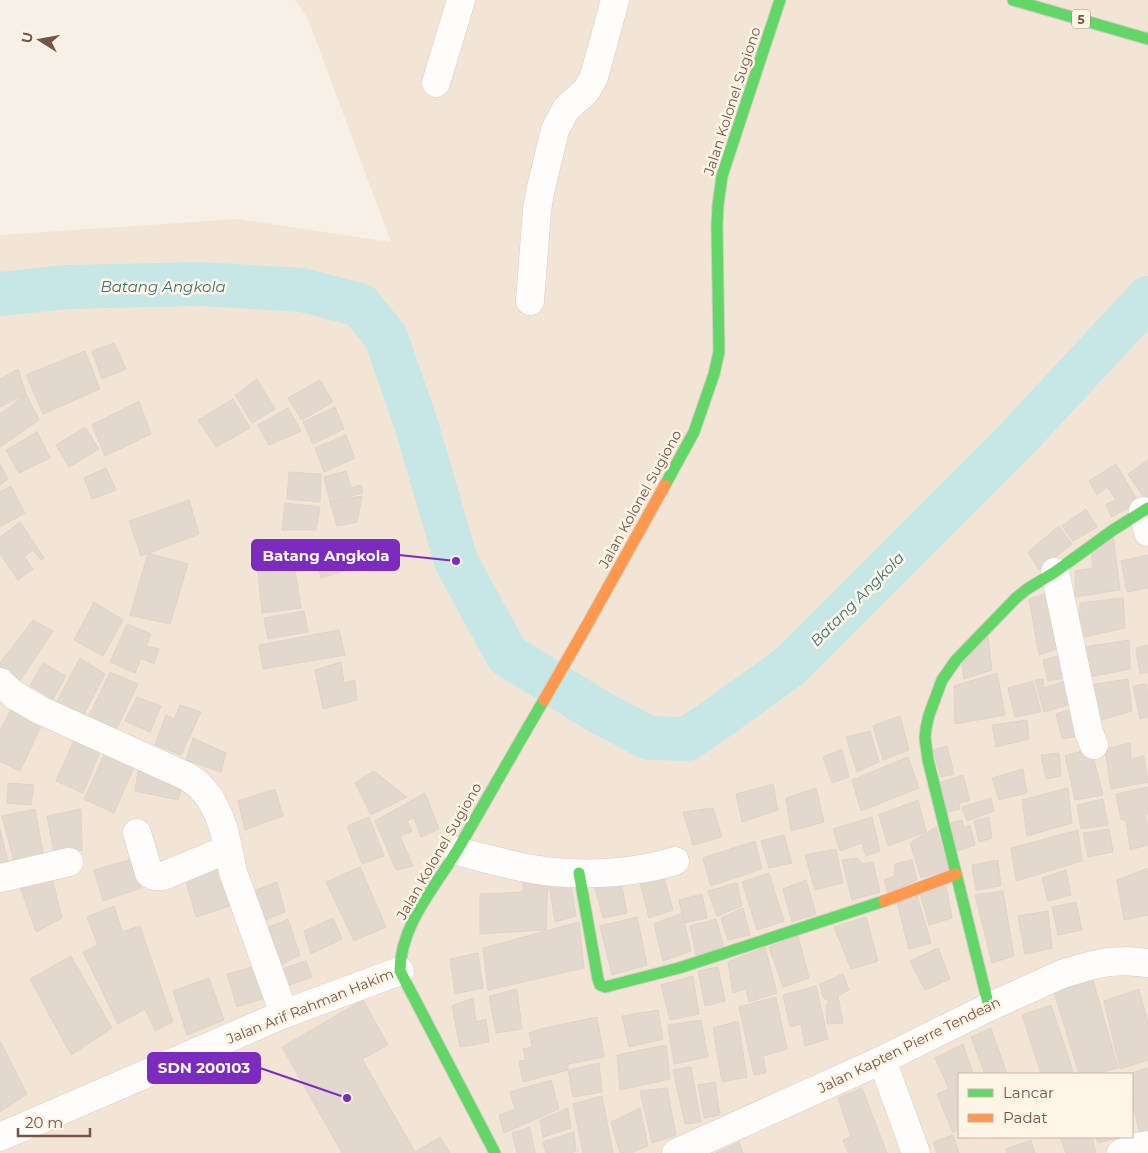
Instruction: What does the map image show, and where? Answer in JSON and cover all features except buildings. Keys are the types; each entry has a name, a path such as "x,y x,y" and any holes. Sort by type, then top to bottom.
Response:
{"main road":[{"name":"Jalan Kolonel Sugiono","path":"400,971 402,952 410,930 424,902 457,851 587,625 694,432 714,374 718,352 717,226 722,176 780,0"},
{"name":"5","path":"1013,0 1048,5 1148,39"},
{"path":"989,1007 928,760 925,738 929,715 942,680 956,660 1016,598 1113,530 1146,517"},
{"path":"579,873 598,979 600,985 605,987 679,968 866,907 956,874"},
{"path":"400,971 495,1153"}],"street":[{"path":"436,83 461,0"},
{"path":"530,301 538,201 555,130 566,109 586,91 594,77 615,0"},
{"path":"1055,572 1089,733 1094,744"},
{"path":"0,682 14,695 34,707 186,776 198,784 210,798 222,823 233,872 284,1014"},
{"path":"137,833 149,873 156,877 163,876 228,849"},
{"path":"457,851 518,866 555,872 579,873 641,869 675,861"},
{"path":"0,878 70,862"},
{"name":"Jalan Kapten Pierre Tendean","path":"676,1153 882,1060 989,1007 1062,974 1108,962 1148,963"},
{"name":"Jalan Arif Rahman Hakim","path":"0,1137 284,1014 400,971"},
{"path":"882,1060 916,1153"},
{"path":"1121,1153 1148,1145"}],"shaded area":[{"path":"295,0 1148,0 1148,1153 0,1153 0,235 237,219 391,242 308,19"}],"waterway":[{"name":"Batang Angkola","path":"0,294 66,287 200,284 302,290 360,305 386,337 417,427 456,561 507,655 601,713 649,738 687,739 790,666 1015,441 1148,298"}],"traffic: fast":[{"path":"665,485 694,432 714,374 719,352 717,226 722,176 780,0"},
{"path":"1013,0 1148,39"},
{"path":"989,1007 928,760 925,738 929,715 942,680 956,660 1016,598 1113,530 1148,508"},
{"path":"495,1153 400,971 406,938 413,922 458,849 544,700"},
{"path":"579,873 598,979 600,985 605,987 679,968 884,901"}],"traffic: slow":[{"path":"544,700 665,485"},
{"path":"884,901 956,874"}],"place":[{"name":"Batang Angkola","path":"456,561"},
{"name":"SDN 200103","path":"347,1098"}]}
